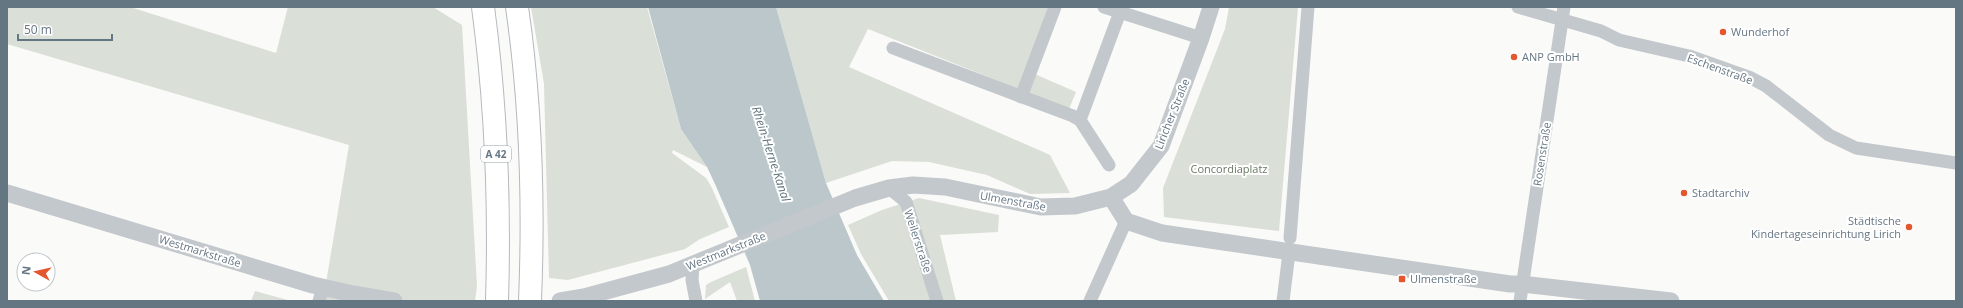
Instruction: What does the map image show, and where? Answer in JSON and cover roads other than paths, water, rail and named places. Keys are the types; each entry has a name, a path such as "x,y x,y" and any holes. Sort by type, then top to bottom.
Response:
{"highway":[{"name":"A 42","path":"483,7 489,48 498,180 497,301"},
{"path":"518,7 523,48 531,182 530,301"}],"street":[{"path":"1021,97 1055,7"},
{"path":"1104,7 1201,38"},
{"name":"Liricher Straße","path":"1111,197 1131,184 1161,146 1211,7"},
{"path":"1283,301 1289,246 1308,7"},
{"name":"Eschenstraße","path":"1518,7 1563,13 1619,40 1689,56 1751,78 1766,86 1829,135 1856,148 1956,163"},
{"path":"1080,120 1120,12"},
{"name":"Rosenstraße","path":"1520,301 1563,13"},
{"path":"893,48 1073,116 1080,120 1108,165"},
{"name":"Ulmenstraße","path":"888,188 912,185 946,187 1026,206 1050,208 1075,206 1111,197"},
{"name":"Westmarkstraße","path":"560,301 619,289 669,274 842,203 888,188"},
{"name":"Weilerstraße","path":"888,188 906,202 937,301"},
{"name":"Westmarkstraße","path":"7,193 321,294 394,301"},
{"path":"1111,197 1126,221 1162,233 1289,246 1510,284 1522,284 1671,301"},
{"path":"1090,301 1126,221"},
{"path":"693,265 692,280 696,301"}],"water":[{"name":"Rhein-Herne-Kanal","path":"648,7 776,7 826,183 857,255 884,301 760,301 750,265 715,184 707,167 681,129"}],"place":[{"name":"Wunderhof","path":"1723,32"},
{"name":"ANP GmbH","path":"1514,57"},
{"name":"Stadtarchiv","path":"1684,193"},
{"name":"Städtische Kindertageseinrichtung Lirich","path":"1909,227"},
{"name":"Ulmenstraße","path":"1402,279"}],"park label":[{"name":"Concordiaplatz","path":"1229,169"}]}
